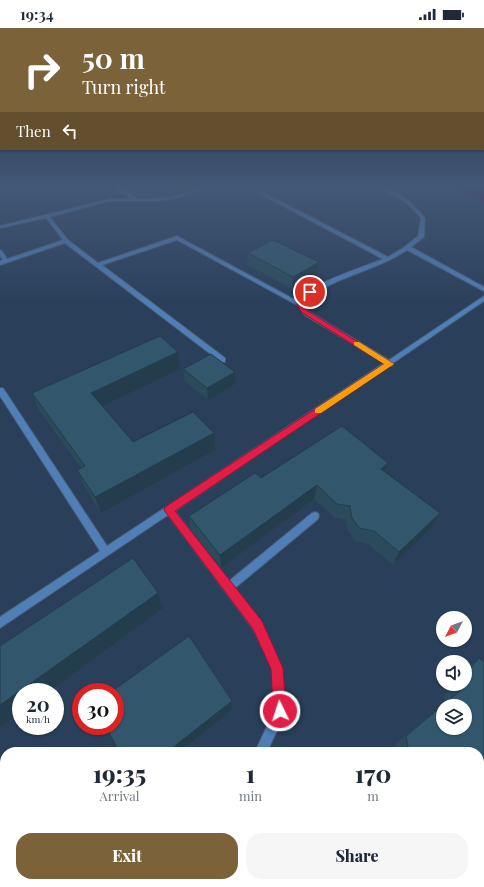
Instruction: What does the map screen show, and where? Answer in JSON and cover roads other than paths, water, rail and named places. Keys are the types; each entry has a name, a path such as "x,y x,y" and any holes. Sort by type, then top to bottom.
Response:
{"street":[{"path":"55,226 66,241 223,360"},
{"path":"324,226 388,259"},
{"path":"390,364 303,311 301,305 303,298 322,285 388,259 408,248 420,237 422,226"},
{"path":"98,265 177,238 301,305"},
{"path":"0,263 66,241"},
{"path":"408,248 484,288"},
{"path":"0,252 6,261"},
{"path":"0,623 105,551 390,364 484,298"},
{"path":"0,390 105,551"},
{"path":"169,510 258,625 277,668 280,711 263,747"},
{"path":"229,587 315,516"}]}
